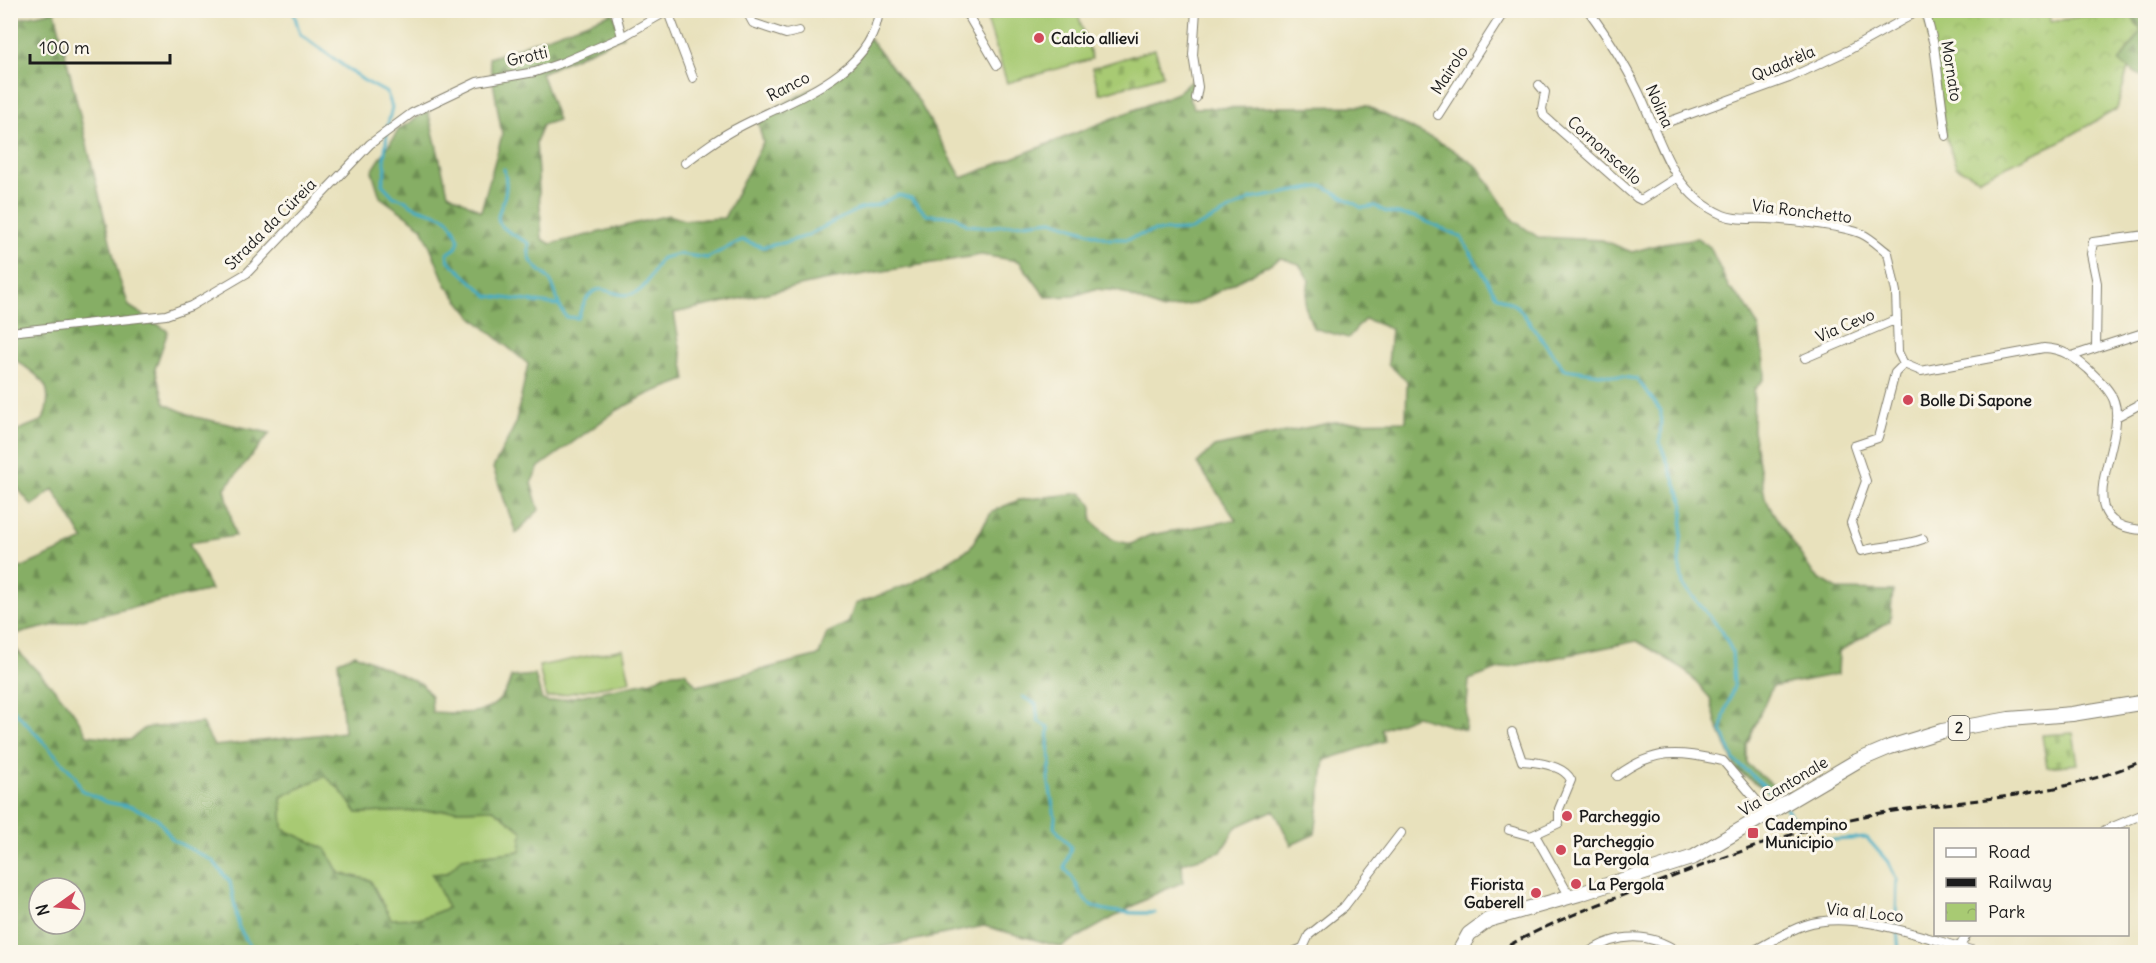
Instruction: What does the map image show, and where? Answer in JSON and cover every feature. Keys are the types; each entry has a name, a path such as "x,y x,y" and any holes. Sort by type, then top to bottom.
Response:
{"main road":[{"name":"Via Cantonale","path":"1459,952 1469,934 1483,922 1694,857 1857,761 1915,738 2009,719 2072,714 2145,702"}],"street":[{"path":"615,10 622,37"},
{"path":"746,10 753,23 786,34 799,31"},
{"name":"Ranco","path":"685,163 738,127 797,100 840,74 869,38 878,22 879,10"},
{"path":"965,10 997,65"},
{"path":"1196,10 1193,55 1198,87 1196,98"},
{"name":"Mairolo","path":"1438,115 1504,10"},
{"path":"1514,10 1534,10"},
{"name":"Nolina","path":"1588,10 1612,42 1654,128 1666,162 1683,187 1710,207"},
{"name":"Quadrèla","path":"1654,128 1790,78 1847,51 1915,10"},
{"name":"Mornato","path":"1925,10 1934,45 1946,136"},
{"path":"668,11 693,78"},
{"name":"Grotti","path":"391,127 421,107 461,88 489,79 535,72 622,37 668,11"},
{"name":"Cornonscello","path":"1539,85 1545,92 1542,109 1544,116 1637,198 1641,200 1648,198 1676,178"},
{"name":"Strada da Cüreia","path":"10,332 166,315 191,306 216,293 247,273 391,127"},
{"name":"Via Ronchetto","path":"1710,207 1734,218 1770,219 1862,234 1887,253 1896,292 1898,352 1904,364"},
{"path":"2096,348 2097,283 2091,254 2092,242 2145,235"},
{"name":"Via Cevo","path":"1805,358 1897,319"},
{"path":"2072,356 2145,332"},
{"path":"1923,539 1905,546 1881,545 1861,551 1851,523 1866,481 1854,446 1878,438 1895,373 1904,364 1921,371 2043,348 2057,348 2072,356 2100,380 2115,402 2116,417 2102,489 2103,504 2116,524 2131,530 2145,530"},
{"path":"2116,417 2145,401"},
{"path":"1509,830 1535,835 1559,823 1559,809 1571,777 1563,770 1538,762 1522,761 1512,732"},
{"path":"1617,776 1642,759 1660,753 1719,760 1778,809"},
{"path":"2110,828 2145,813"},
{"path":"1293,952 1304,950 1309,935 1344,906 1401,833"},
{"path":"1535,835 1570,897"},
{"name":"Via al Loco","path":"1751,952 1812,923 1830,921 1895,927 1959,948 1979,952"},
{"path":"1959,948 1966,936"},
{"path":"1589,952 1609,940 1625,937 1655,941 1678,952 1706,952"}],"green space":[{"name":"Calcio allievi","path":"1005,10 1077,11 1092,59 1007,83 986,16"},
{"path":"55,11 119,278 129,306 168,331 155,369 165,404 195,417 270,433 225,488 235,536 189,543 211,590 11,635 11,572 84,540 53,489 32,506 13,482 11,483 11,433 43,420 48,397 43,382 11,356 10,156 17,151 10,106 11,20"},
{"path":"1925,11 2048,11 2051,22 2108,11 2127,11 2141,30 2119,62 2128,68 2117,109 2059,142 1979,179 1956,167 1946,136"},
{"path":"2127,11 2145,11 2145,74 2140,76 2119,62 2141,30"},
{"path":"613,13 623,36 541,73 558,120 542,125 536,142 542,239 551,244 669,215 684,220 724,218 763,142 757,118 840,74 869,38 918,100 962,178 1177,93 1191,81 1196,88 1189,99 1194,108 1367,106 1447,146 1478,167 1513,220 1538,237 1602,240 1632,252 1664,243 1697,238 1710,247 1729,288 1744,302 1759,328 1765,371 1763,380 1754,390 1753,430 1765,497 1814,575 1839,590 1893,591 1890,621 1839,652 1838,674 1772,687 1747,744 1747,764 1780,791 1776,796 1737,771 1717,725 1710,698 1684,669 1637,641 1499,669 1469,680 1465,730 1416,716 1382,729 1384,741 1325,760 1315,834 1291,845 1274,810 1236,827 1221,852 1182,863 1183,882 1153,895 1061,947 984,926 858,952 11,952 10,636 14,647 64,700 87,735 130,740 145,728 202,723 214,746 344,732 338,661 355,654 422,684 431,696 432,712 470,712 491,707 506,691 511,677 535,675 542,700 549,702 652,681 665,674 685,672 697,686 819,655 827,633 848,623 855,604 913,583 970,548 992,511 1019,500 1081,493 1092,504 1092,521 1113,540 1131,544 1150,535 1236,520 1197,463 1214,447 1334,422 1406,421 1407,381 1388,364 1391,329 1365,319 1348,338 1313,328 1305,306 1309,280 1299,264 1281,258 1197,303 1162,310 1118,291 1095,289 1074,296 1046,297 1019,261 981,255 823,281 674,313 686,380 648,394 616,411 539,467 531,483 539,510 516,533 493,468 515,425 528,364 472,317 446,285 422,227 380,197 372,171 399,129 428,111 448,193 481,211 502,135 489,58","holes":["325,776 340,790 357,813 493,809 522,831 520,851 462,858 447,873 432,874 448,908 422,918 391,919 370,880 339,873 326,849 283,829 281,797"]},
{"path":"1155,49 1163,75 1100,94 1092,68"},
{"path":"623,649 630,681 546,698 539,666"},
{"path":"2073,733 2078,764 2047,767 2042,735"},
{"path":"325,775 340,790 357,813 493,809 522,831 520,851 462,858 447,873 432,874 448,908 422,918 391,919 370,880 339,873 326,849 283,829 281,797"}],"waterway":[{"path":"293,10 300,34 363,80 387,93 392,107 387,128"},
{"path":"387,134 384,159 386,168 382,184 394,197 447,219 459,240 456,248 447,254 449,261 488,296 559,305 566,317 578,318 591,293 598,290 628,295 637,292 645,285 662,258 679,254 707,258 742,240 763,247 787,242 806,236 857,210 880,204 898,195 911,198 927,215 955,216 967,225 988,227 1052,220 1109,239 1127,239 1154,231 1191,230 1251,199 1324,186 1362,208 1375,206 1386,212 1416,217 1461,237 1496,295 1518,307 1564,369 1637,379 1661,411 1660,443 1684,505 1679,563 1683,585 1722,631 1732,651 1734,686 1724,716 1722,731 1734,760 1781,800"},
{"path":"504,169 505,196 498,219 511,234 529,243 532,263 551,282 559,305"},
{"path":"1023,697 1036,704 1038,721 1049,728 1048,745 1051,761 1048,778 1055,817 1054,827 1071,847 1065,869 1090,905 1118,912 1155,913"},
{"path":"10,706 75,776 81,790 106,802 132,807 157,818 173,840 213,861 230,882 239,928 254,952"},
{"path":"1786,808 1798,826"},
{"path":"1813,839 1816,841 1867,838 1888,862 1897,880 1896,918 1899,952"}],"railway":[{"path":"1497,952 1538,930 1602,903 1796,833 1875,814 2046,790 2113,772 2146,759"}],"place":[{"name":"Calcio allievi","path":"1039,38"},
{"name":"Bolle Di Sapone","path":"1908,400"},
{"name":"Parcheggio","path":"1567,816"},
{"name":"Cadempino Municipio","path":"1753,833"},
{"name":"Parcheggio La Pergola","path":"1561,850"},
{"name":"La Pergola","path":"1576,884"},
{"name":"Fiorista Gaberell","path":"1536,893"}]}
